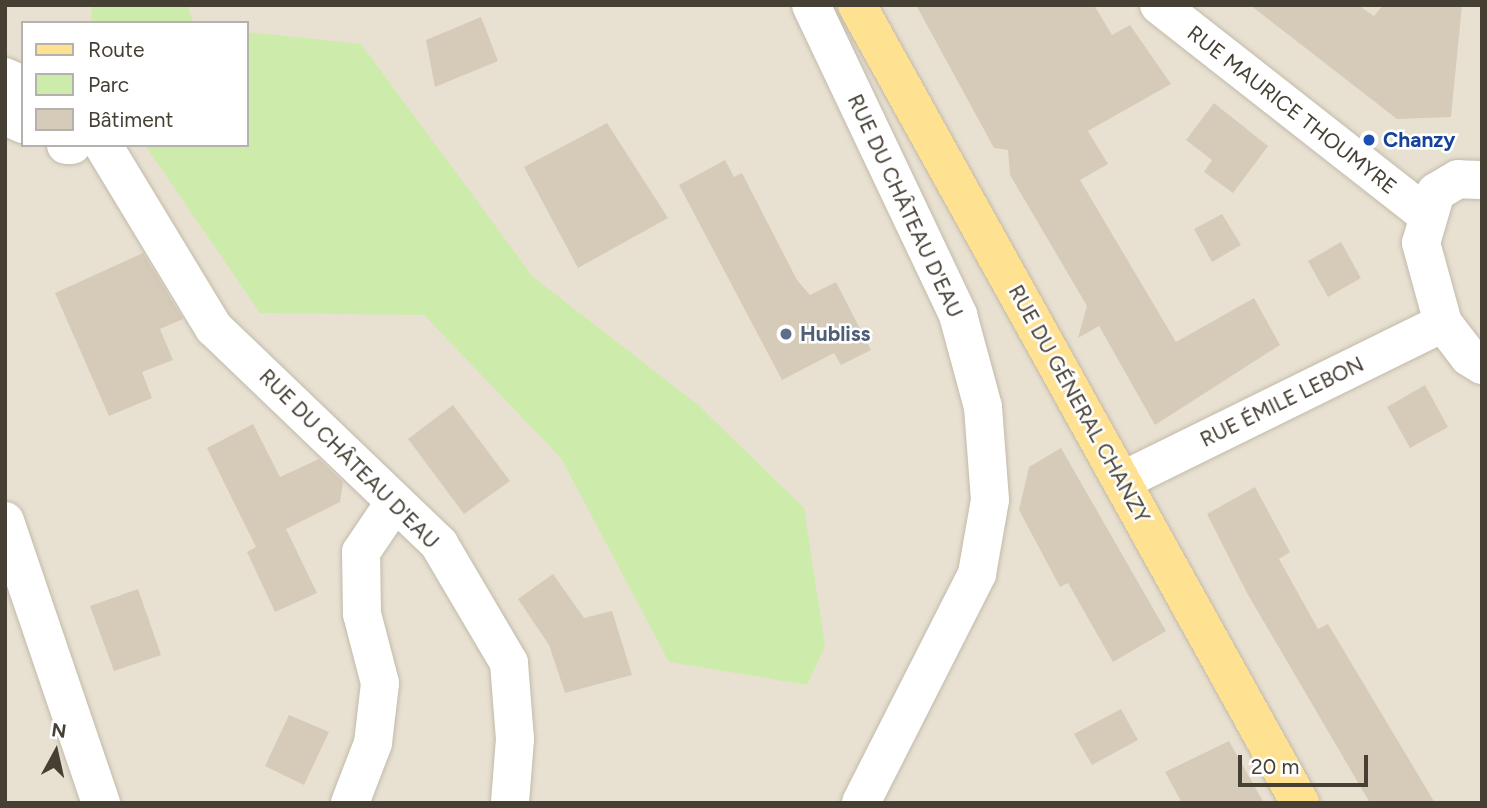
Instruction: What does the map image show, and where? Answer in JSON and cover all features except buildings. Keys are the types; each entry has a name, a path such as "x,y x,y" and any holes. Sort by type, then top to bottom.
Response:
{"main road":[{"name":"RUE DU GÉNERAL CHANZY","path":"857,5 1300,803"}],"street":[{"name":"RUE DU CHÂTEAU D'EAU","path":"811,5 958,315 983,407 990,500 977,574 860,803"},
{"name":"RUE MAURICE THOUMYRE","path":"1159,5 1426,214"},
{"path":"5,77 21,84"},
{"path":"5,116 21,123"},
{"name":"RUE DU CHÂTEAU D'EAU","path":"104,147 214,328 339,443 394,503 439,544 509,663 515,739 510,803"},
{"path":"1482,180 1458,179 1436,192 1426,214 1422,243 1443,323 1469,357 1482,365"},
{"name":"RUE ÉMILE LEBON","path":"1122,481 1443,323"},
{"path":"350,803 373,743 380,683 362,614 361,552 394,503"},
{"path":"5,522 101,803"}],"shaded area":[{"path":"5,5 1482,5 1482,803 5,803"}],"green space":[{"path":"92,5 188,5 192,21 91,21"},
{"path":"248,32 361,44 533,277 697,404 804,508 825,646 807,685 669,662 561,458 424,315 260,313 146,147 248,147"}],"place":[{"name":"Chanzy","path":"1369,140"},
{"name":"Hubliss","path":"786,334"}]}
